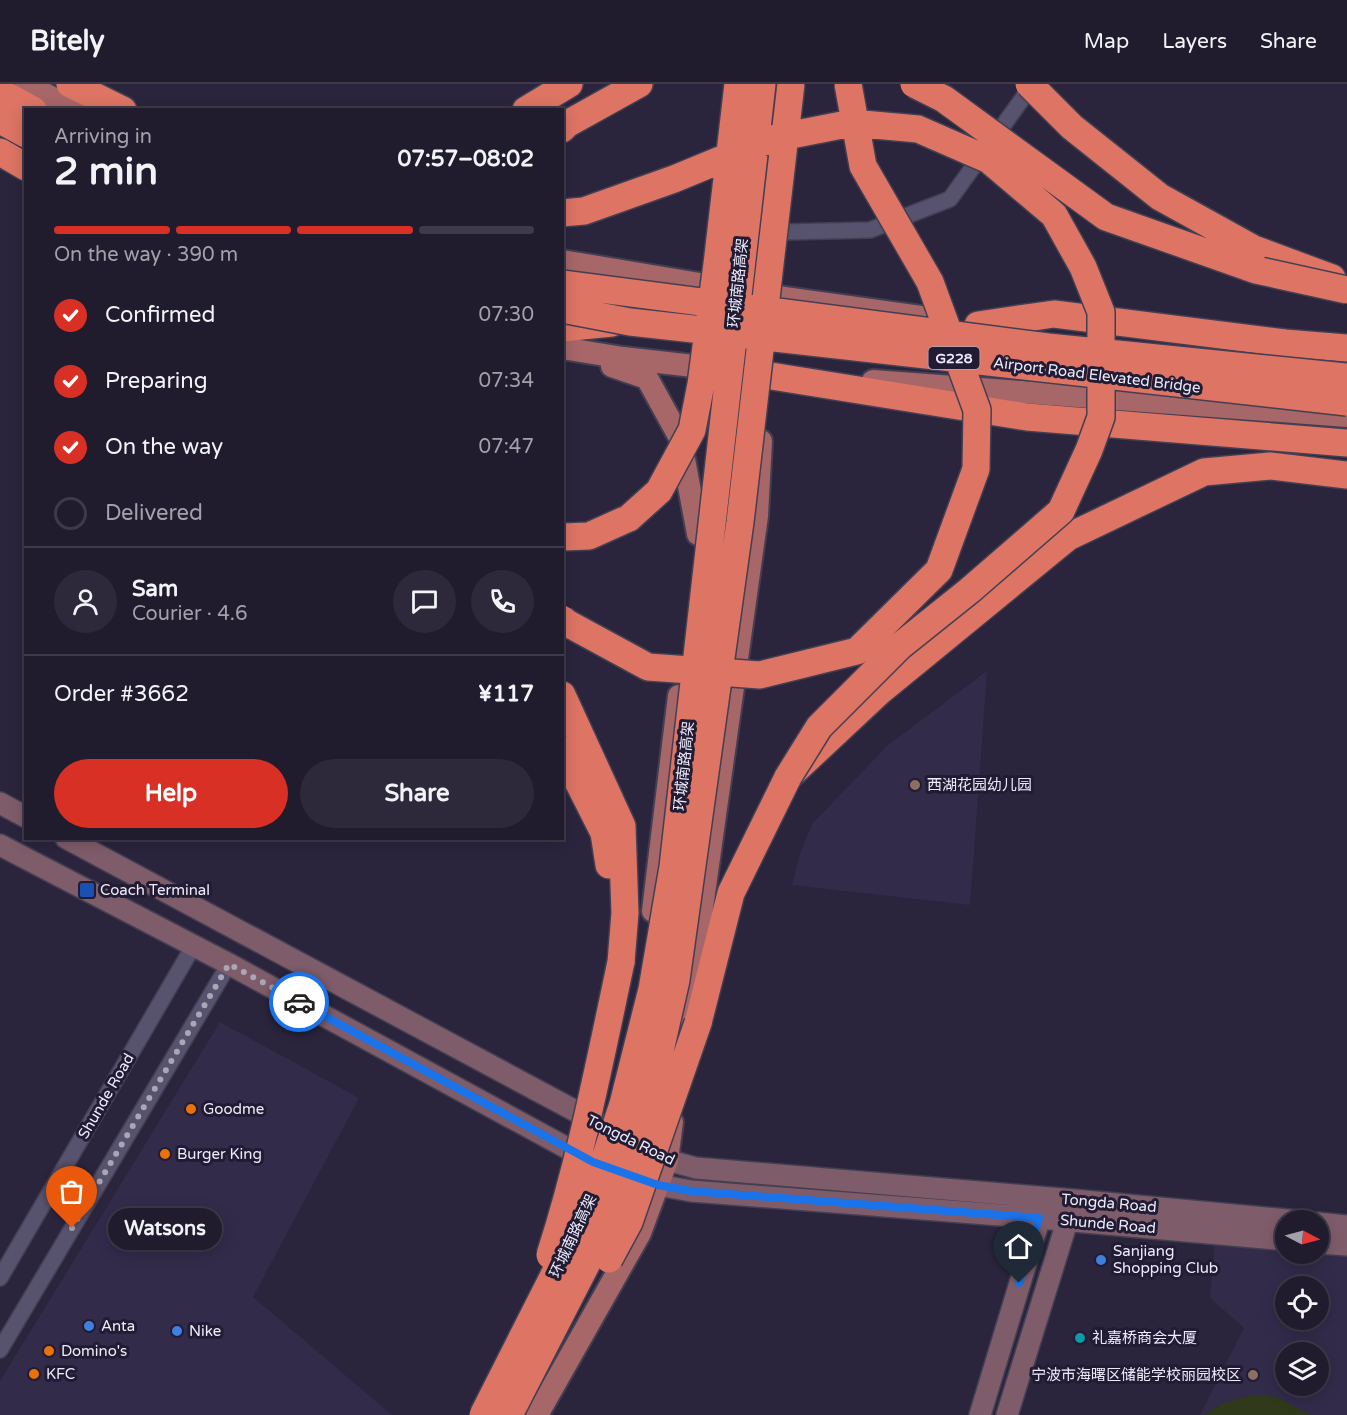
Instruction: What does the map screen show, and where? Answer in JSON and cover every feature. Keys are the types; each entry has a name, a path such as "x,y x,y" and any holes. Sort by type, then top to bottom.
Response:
{"highway":[{"path":"529,108 568,84"},
{"path":"564,127 639,84"},
{"path":"564,537 589,536 629,518 659,490 692,430 701,384 717,264 738,84"},
{"name":"环城南路高架","path":"509,1415 530,1351 590,1204 623,1104 652,989 673,867 762,84"},
{"name":"环城南路高架","path":"483,1415 530,1351 607,1224 646,1113 676,980 740,522 791,84"},
{"path":"564,621 648,667 760,675 857,651 939,570 976,469 977,410 930,282 864,166 848,84"},
{"path":"914,84 944,99 1106,218 1256,270 1347,290"},
{"path":"1031,84 1072,127 1160,197 1254,249 1347,284"},
{"path":"0,92 29,108"},
{"path":"70,100 112,108"},
{"path":"0,120 24,133"},
{"path":"530,1351 598,1281 629,1222 698,1023 731,893 788,777 819,727 900,646 970,590 1061,511 1089,450 1101,417 1101,312 1083,267 1054,215 989,160 918,129 852,123 771,139 675,178 584,211 564,213"},
{"path":"0,152 24,166"},
{"name":"Airport Road Elevated Bridge","path":"564,284 1048,347 1347,377"},
{"name":"Airport Road Elevated Bridge","path":"564,309 630,322 1347,402"},
{"path":"978,325 1054,314 1285,344 1347,348"},
{"path":"564,328 630,322"},
{"path":"765,375 1027,417 1347,443"},
{"path":"788,777 880,692 1068,537 1204,472 1270,466 1347,475"},
{"path":"530,1351 594,1090 621,962 625,913 622,825 564,699"},
{"path":"564,754 604,833 621,962"}],"main road":[{"path":"26,84 70,100"},
{"path":"472,1415 557,1268 605,1128 645,981 753,84"},
{"path":"537,1415 640,1233 667,1160 757,516 765,375 803,84"},
{"path":"0,161 24,174"},
{"path":"564,261 777,297 978,325 1347,366"},
{"path":"564,349 765,375 993,389 1347,416"},
{"path":"564,350 647,378 680,438 698,534"}],"street":[{"path":"785,232 870,230 950,199 1031,84"},
{"path":"0,803 24,816"},
{"name":"Tongda Road","path":"70,840 667,1160 696,1168 1042,1208 1074,1200 1275,1219"},
{"name":"Shunde Road","path":"0,845 194,945 593,1162 658,1185 691,1191 1042,1208 1067,1221 1275,1239"},
{"name":"Shunde Road","path":"0,1278 194,945"},
{"path":"0,1350 229,964"},
{"path":"1007,1415 1074,1200"},
{"path":"980,1415 1042,1208"},
{"path":"1329,1224 1347,1226"},
{"path":"1329,1244 1347,1245"}],"shaded area":[{"name":"西湖花园幼儿园","path":"987,671 970,905 792,885 800,854 812,824 888,745"},
{"path":"220,1022 359,1098 253,1297 392,1415 0,1415 0,1381"},
{"path":"1215,1242 1275,1248 1275,1264 1329,1264 1329,1254 1347,1255 1347,1415 1200,1415 1244,1328 1210,1298"}],"green space":[{"path":"1263,1395 1279,1398 1310,1415 1205,1415 1232,1400"}],"way so far":[{"path":"72,1228 229,964 299,1002"}],"place":[{"name":"西湖花园幼儿园","path":"915,785"},
{"name":"Coach Terminal","path":"87,890"},
{"name":"Goodme","path":"191,1109"},
{"name":"Burger King","path":"165,1154"},
{"name":"Watsons","path":"72,1228"},
{"name":"Sanjiang Shopping Club","path":"1101,1260"},
{"name":"Anta","path":"89,1326"},
{"name":"Nike","path":"177,1331"},
{"name":"礼嘉桥商会大厦","path":"1080,1338"},
{"name":"Domino's","path":"49,1351"},
{"name":"KFC","path":"34,1374"},
{"name":"宁波市海曙区储能学校丽园校区","path":"1253,1375"}],"route":[{"path":"299,1002 593,1162 658,1185 691,1191 1039,1218 1019,1283"}]}
